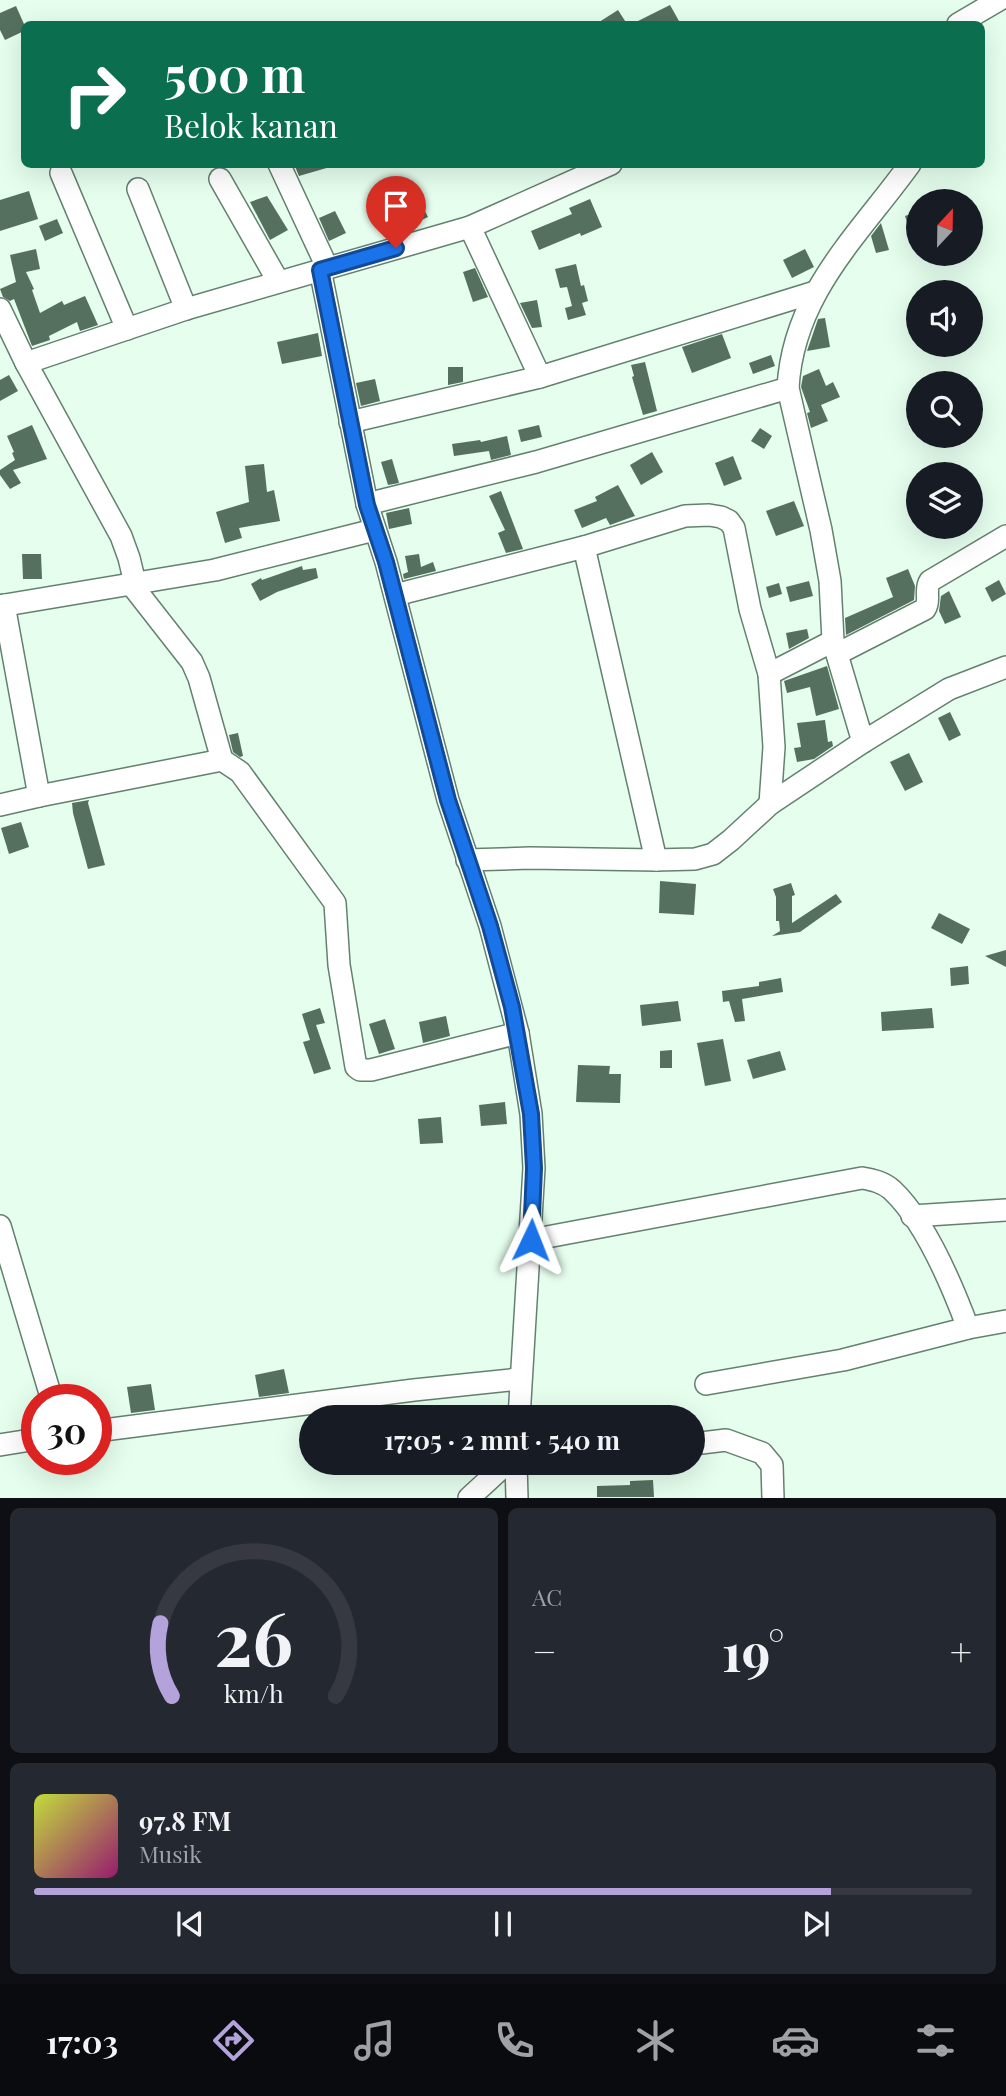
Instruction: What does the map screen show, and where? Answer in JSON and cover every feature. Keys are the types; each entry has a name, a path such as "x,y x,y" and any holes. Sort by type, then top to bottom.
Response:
{"street":[{"path":"963,21 999,0"},
{"path":"281,168 323,268 367,505 395,595 445,788 490,926 518,1033 531,1114 534,1168 519,1405"},
{"path":"26,363 278,281 471,227 602,168"},
{"path":"863,742 835,647 830,581 821,530 788,388 798,330 815,292 907,168"},
{"path":"61,173 127,329"},
{"path":"220,179 278,281"},
{"path":"138,189 187,309"},
{"path":"471,227 513,324 540,377"},
{"path":"350,422 540,377 815,292"},
{"path":"0,309 26,363 121,536 133,583 192,662 222,760 240,772 335,903 339,965 356,1067 360,1070 371,1070 518,1033"},
{"path":"367,505 586,448 788,388"},
{"path":"395,595 583,547 685,516 709,515 729,521 734,528 750,608 769,674 775,747 770,804"},
{"path":"39,796 2,606 215,570 374,530"},
{"path":"769,674 925,609 930,582 1006,536"},
{"path":"583,547 656,860"},
{"path":"467,860 656,860 695,859 713,854 732,841 770,804 863,742 949,689 1006,667"},
{"path":"0,805 222,760"},
{"path":"531,1240 862,1178 879,1181 892,1190 929,1244 955,1293 968,1328"},
{"path":"912,1216 1006,1210"},
{"path":"0,1226 47,1384"},
{"path":"706,1384 843,1360 1006,1321"},
{"path":"112,1429 401,1391 519,1379"},
{"path":"705,1443 726,1440 762,1453 772,1465 772,1497"},
{"path":"0,1445 21,1442"},
{"path":"469,1497 494,1475"},
{"path":"516,1475 517,1497"}],"building":[{"path":"670,5 679,21 638,21"},
{"path":"16,6 23,21 21,32 5,40 0,30 0,13"},
{"path":"618,10 625,21 601,21"},
{"path":"296,168 327,168 299,176"},
{"path":"29,191 38,219 0,231 0,200"},
{"path":"416,194 428,217 409,226 397,203"},
{"path":"267,196 288,230 270,240 250,202"},
{"path":"590,199 602,227 539,250 531,231 572,214 569,208"},
{"path":"335,211 346,233 329,241 319,218"},
{"path":"57,219 63,233 45,241 39,226"},
{"path":"881,223 889,250 876,253 871,236"},
{"path":"36,249 40,269 26,272 40,313 62,301 64,305 85,296 98,325 80,331 77,322 49,336 50,340 32,346 14,299 10,301 3,297 0,289 16,282 10,255"},
{"path":"805,249 814,267 792,278 783,260"},
{"path":"576,264 588,301 582,303 586,315 568,320 565,308 572,306 567,287 560,288 555,269"},
{"path":"475,268 488,297 473,302 463,272"},
{"path":"537,300 542,327 532,328 520,303"},
{"path":"825,318 830,347 807,351 818,319"},
{"path":"318,333 322,356 282,364 277,342"},
{"path":"722,334 731,358 692,373 682,347"},
{"path":"771,355 775,366 753,374 749,363"},
{"path":"645,362 657,411 643,415 631,365"},
{"path":"448,367 463,367 463,382 448,385"},
{"path":"819,369 826,386 833,382 840,397 821,405 828,421 811,428 807,413 810,412 801,387 803,376"},
{"path":"9,375 18,391 0,401 0,380"},
{"path":"375,379 380,401 361,406 356,383"},
{"path":"32,425 47,459 13,470 21,483 10,489 0,475 0,470 15,460 7,436"},
{"path":"539,425 542,437 521,442 518,430"},
{"path":"760,428 772,436 764,449 751,441"},
{"path":"507,436 511,455 491,460 489,451 454,456 452,444 481,442"},
{"path":"652,452 663,472 641,485 630,465"},
{"path":"733,456 742,479 724,486 715,463"},
{"path":"392,459 399,483 388,485 381,462"},
{"path":"264,464 267,492 274,490 280,521 239,528 242,538 225,543 216,512 249,502 245,466"},
{"path":"618,485 635,516 610,525 606,518 582,528 574,510 597,501 595,497"},
{"path":"501,491 523,549 506,553 498,533 505,530 489,496"},
{"path":"794,501 804,526 776,536 766,511"},
{"path":"409,508 412,524 389,529 386,513"},
{"path":"22,554 41,554 42,579 23,579"},
{"path":"419,554 421,567 433,562 436,571 404,579 403,574 408,572 405,556"},
{"path":"302,566 303,570 316,568 318,578 260,601 251,584 261,578 262,580"},
{"path":"908,569 915,586 914,600 846,635 845,618 893,597 886,578"},
{"path":"999,580 1006,594 992,602 985,588"},
{"path":"809,581 813,596 790,602 786,587"},
{"path":"779,583 782,594 769,598 766,587"},
{"path":"949,591 961,617 945,624 939,611 941,596"},
{"path":"807,629 809,638 789,649 786,633"},
{"path":"827,666 839,709 816,716 810,687 787,693 784,681"},
{"path":"950,712 961,735 949,741 938,718"},
{"path":"825,720 828,742 832,741 833,746 814,759 797,762 794,748 801,747 797,723"},
{"path":"238,733 243,756 240,757 233,752 229,735"},
{"path":"909,753 923,782 905,791 890,762"},
{"path":"89,800 105,865 88,869 72,803"},
{"path":"21,822 29,847 9,854 1,828"},
{"path":"660,881 696,884 694,915 659,913"},
{"path":"791,883 795,895 792,896 792,923 836,894 842,902 800,932 772,936 780,931 779,921 776,921 776,897 773,889"},
{"path":"939,913 970,929 962,944 931,928"},
{"path":"1006,950 1006,967 985,956"},
{"path":"968,966 969,984 951,986 950,968"},
{"path":"781,978 783,992 742,999 745,1021 735,1022 729,1001 723,1002 722,991 759,986 759,982"},
{"path":"678,1001 681,1021 642,1026 640,1005"},
{"path":"320,1008 325,1023 316,1025 331,1069 314,1074 303,1042 310,1040 302,1014"},
{"path":"932,1008 934,1028 882,1031 881,1012"},
{"path":"446,1016 450,1036 423,1043 419,1022"},
{"path":"385,1019 395,1049 379,1054 369,1024"},
{"path":"723,1039 731,1081 705,1086 697,1043"},
{"path":"672,1050 672,1068 660,1068 660,1051"},
{"path":"780,1051 786,1070 753,1079 747,1060"},
{"path":"578,1065 610,1066 609,1074 621,1074 620,1103 576,1102"},
{"path":"505,1102 507,1124 481,1126 479,1105"},
{"path":"441,1117 443,1143 420,1144 418,1119"},
{"path":"284,1369 289,1393 259,1397 255,1375"},
{"path":"151,1384 155,1410 131,1413 127,1387"},
{"path":"653,1480 654,1497 597,1497 597,1486 630,1485 630,1481"}],"route":[{"path":"396,248 320,270 367,505 386,562 448,800 490,926 518,1033 531,1114 534,1168 531,1240"}]}
